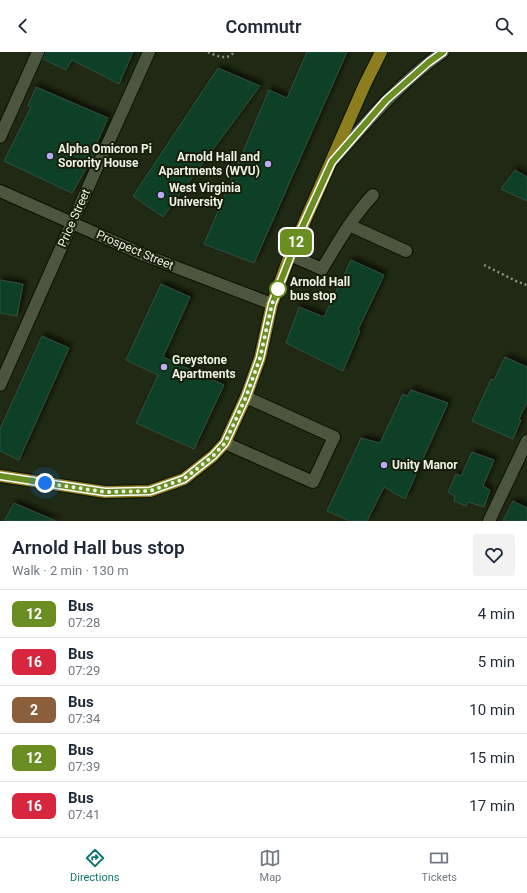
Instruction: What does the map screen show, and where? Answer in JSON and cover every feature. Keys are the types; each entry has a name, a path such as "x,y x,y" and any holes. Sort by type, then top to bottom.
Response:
{"main road":[{"path":"0,476 105,492 150,491 184,479 213,456 225,443 246,397 260,358 272,304 290,255 365,84 381,52"}],"street":[{"path":"0,137 38,52"},
{"name":"Price Street","path":"0,385 149,52"},
{"path":"332,162 386,100 429,62 443,52"},
{"name":"Prospect Street","path":"0,191 144,255 272,304"},
{"path":"290,255 322,269 349,225 364,204 373,195"},
{"path":"349,225 406,251"},
{"path":"225,443 314,482 334,437 246,397"},
{"path":"488,521 527,442"}],"path":[{"path":"208,52 225,57 231,56 234,52"},
{"path":"484,266 527,286"}],"building":[{"path":"45,52 133,52 119,84 72,60 66,70 43,59"},
{"name":"Arnold Hall and Apartments (WVU)","path":"307,52 347,52 254,263 204,244 269,90 287,98"},
{"path":"218,68 260,86 163,217 133,196"},
{"path":"36,87 108,118 94,149 97,150 72,193 4,161 31,107 28,106"},
{"path":"515,170 527,177 527,201 501,189"},
{"path":"351,260 384,275 358,330 360,331 343,371 286,343 299,307 324,317"},
{"path":"0,280 23,284 17,316 0,313"},
{"name":"Greystone Apartments","path":"161,284 190,297 163,357 224,385 194,449 136,423 158,375 126,360"},
{"path":"42,336 69,348 19,460 0,451 0,429"},
{"path":"505,357 527,367 527,402 519,419 521,420 513,439 472,421 491,379 494,380"},
{"name":"Unity Manor","path":"411,390 448,403 405,499 384,487 367,521 350,521 327,511 361,438 380,443 403,394 407,396"},
{"path":"472,452 494,460 483,486 490,490 484,507 468,502 466,506 454,501 455,496 448,492 456,474 461,476"},
{"path":"513,501 527,508 527,521 503,521"},
{"path":"14,503 56,521 4,521"}],"bus line":[{"name":"12","path":"0,476 105,492 150,491 184,479 213,456 225,443 246,397 260,358 272,304 290,255 332,162 386,100 429,62 443,52"}],"place":[{"name":"Alpha Omicron Pi Sorority House","path":"50,156"},
{"name":"Arnold Hall and Apartments (WVU)","path":"268,164"},
{"name":"West Virginia University","path":"161,195"},
{"name":"Arnold Hall bus stop","path":"278,289"},
{"name":"Greystone Apartments","path":"164,367"},
{"name":"Unity Manor","path":"384,465"}],"route":[{"path":"45,483 105,492 150,491 184,479 213,456 225,443 246,397 260,358 272,304 278,289"}]}
